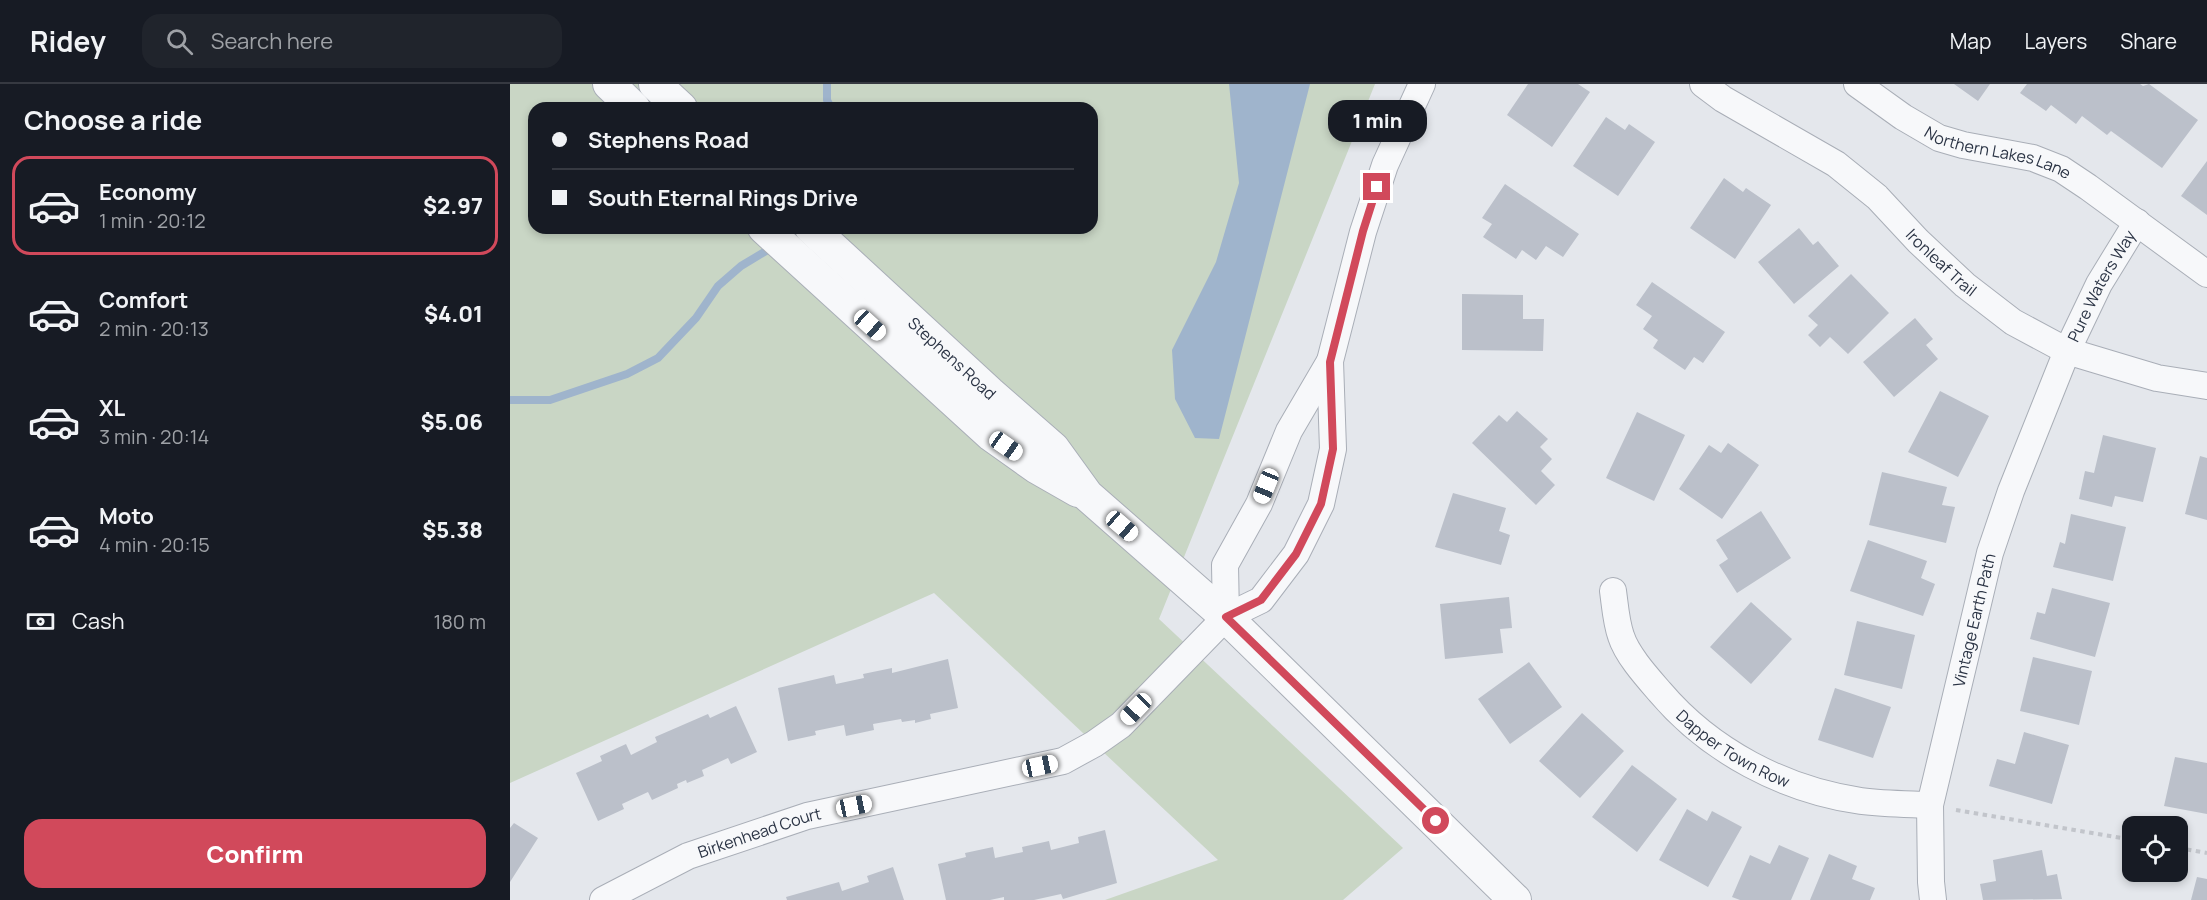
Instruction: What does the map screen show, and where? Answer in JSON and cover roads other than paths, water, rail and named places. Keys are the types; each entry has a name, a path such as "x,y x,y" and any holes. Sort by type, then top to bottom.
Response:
{"street":[{"path":"609,84 628,102"},
{"path":"655,84 674,102"},
{"path":"1226,617 1225,565 1259,504 1289,431 1330,362 1363,231 1385,165 1422,84"},
{"name":"Ironleaf Trail","path":"1703,84 1723,99 1836,164 1877,197 1918,241 1965,285 2013,322 2067,351 2157,378 2207,386"},
{"name":"Northern Lakes Lane","path":"1857,84 1903,117 1939,138 1963,145 2033,158 2061,170 2207,274"},
{"name":"Pure Waters Way","path":"2067,351 2099,284 2137,222"},
{"name":"Stephens Road","path":"770,234 991,435 1036,468 1087,495"},
{"name":"Stephens Road","path":"818,234 1053,448 1087,495 1226,617 1515,900"},
{"name":"Vintage Earth Path","path":"1933,900 1930,882 1930,805 1990,553 2011,491 2067,351"},
{"name":"Birkenhead Court","path":"603,900 688,856 807,816 1063,761 1094,744 1121,725 1226,617 1261,600 1296,554 1321,504 1333,449 1330,362"},
{"name":"Dapper Town Row","path":"1613,591 1621,637 1642,672 1672,707 1709,738 1754,767 1804,788 1860,801 1930,805"}],"water":[{"path":"1229,84 1310,84 1219,439 1195,438 1175,399 1172,350 1216,262 1239,183"}],"waterway":[{"path":"827,84 828,102"},
{"path":"510,400 550,400 627,374 658,358 696,318 718,286 741,266 790,234"}]}
